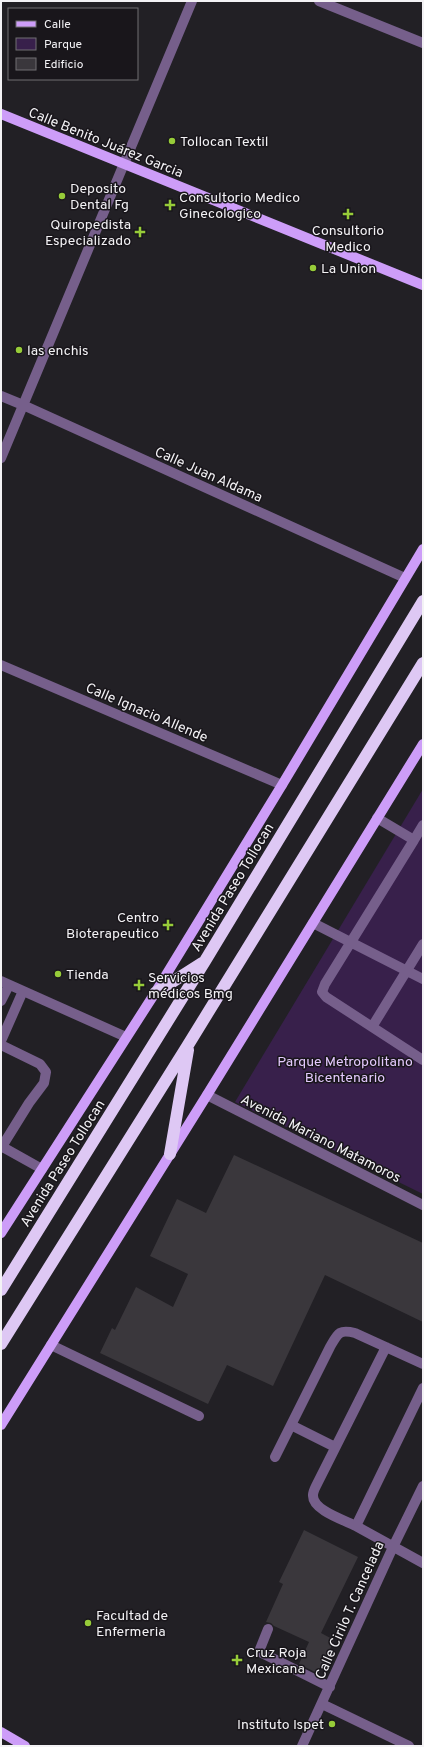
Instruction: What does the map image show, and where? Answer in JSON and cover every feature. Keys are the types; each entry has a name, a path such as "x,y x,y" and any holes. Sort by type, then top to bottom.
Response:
{"highway":[{"name":"Avenida Paseo Tollocan","path":"1,1290 205,961 422,603"},
{"path":"1,1344 188,1045 423,663"},
{"path":"155,993 205,961"},
{"path":"170,1154 188,1045"}],"main road":[{"name":"Calle Benito Juárez Garcia","path":"1,114 423,285"},
{"name":"Avenida Paseo Tollocan","path":"1,1233 155,993 282,785 423,549"},
{"path":"1,1425 207,1095 423,744"},
{"path":"1,1732 25,1746"}],"street":[{"path":"1,458 192,1"},
{"path":"319,1 423,43"},
{"name":"Calle Juan Aldama","path":"1,396 405,578"},
{"name":"Calle Ignacio Allende","path":"1,665 282,785"},
{"path":"377,818 414,840"},
{"path":"423,826 324,984 322,992 326,997 423,1060"},
{"path":"312,923 407,970 423,980"},
{"path":"372,1027 423,944"},
{"path":"1,1001 5,983 126,1037"},
{"path":"1,1041 23,991"},
{"path":"1,1045 44,1067 46,1076 44,1083 29,1103 1,1147 42,1169"},
{"name":"Avenida Mariano Matamoros","path":"207,1095 423,1205"},
{"path":"275,1457 330,1347 339,1333 345,1331 355,1333 423,1364"},
{"path":"51,1345 199,1416"},
{"path":"386,1347 316,1486 313,1495 314,1504 322,1510 356,1526 423,1563"},
{"path":"356,1526 423,1388"},
{"path":"291,1425 336,1447"},
{"name":"Calle Cirilo T. Cancelada","path":"302,1746 393,1547 423,1486"},
{"path":"268,1629 261,1644 260,1649 262,1653 330,1687"},
{"path":"322,1704 409,1746"}],"green space":[{"name":"Parque Metropolitano Bicentenario","path":"423,789 423,1194 235,1102"}],"building":[{"path":"234,1155 423,1243 423,1322 325,1275 273,1386 227,1365 208,1404 100,1353 112,1328 115,1330 136,1287 173,1307 188,1274 150,1256 177,1199 206,1213"},
{"path":"304,1530 358,1557 321,1633 334,1640 319,1674 299,1664 309,1642 274,1626 271,1623 266,1622 283,1584 279,1582"}],"place":[{"name":"Tollocan Textil","path":"172,141"},
{"name":"Deposito Dental Fg","path":"62,196"},
{"name":"Consultorio Medico Ginecologico","path":"170,205"},
{"name":"Consultorio Medico","path":"348,214"},
{"name":"Quiropedista Especializado","path":"140,232"},
{"name":"La Union","path":"313,268"},
{"name":"las enchis","path":"19,350"},
{"name":"Centro Bioterapeutico","path":"168,925"},
{"name":"Tienda","path":"58,974"},
{"name":"Servicios médicos Bmg","path":"139,985"},
{"name":"Facultad de Enfermeria","path":"88,1623"},
{"name":"Cruz Roja Mexicana","path":"237,1660"},
{"name":"Instituto Ispet","path":"332,1724"}]}
